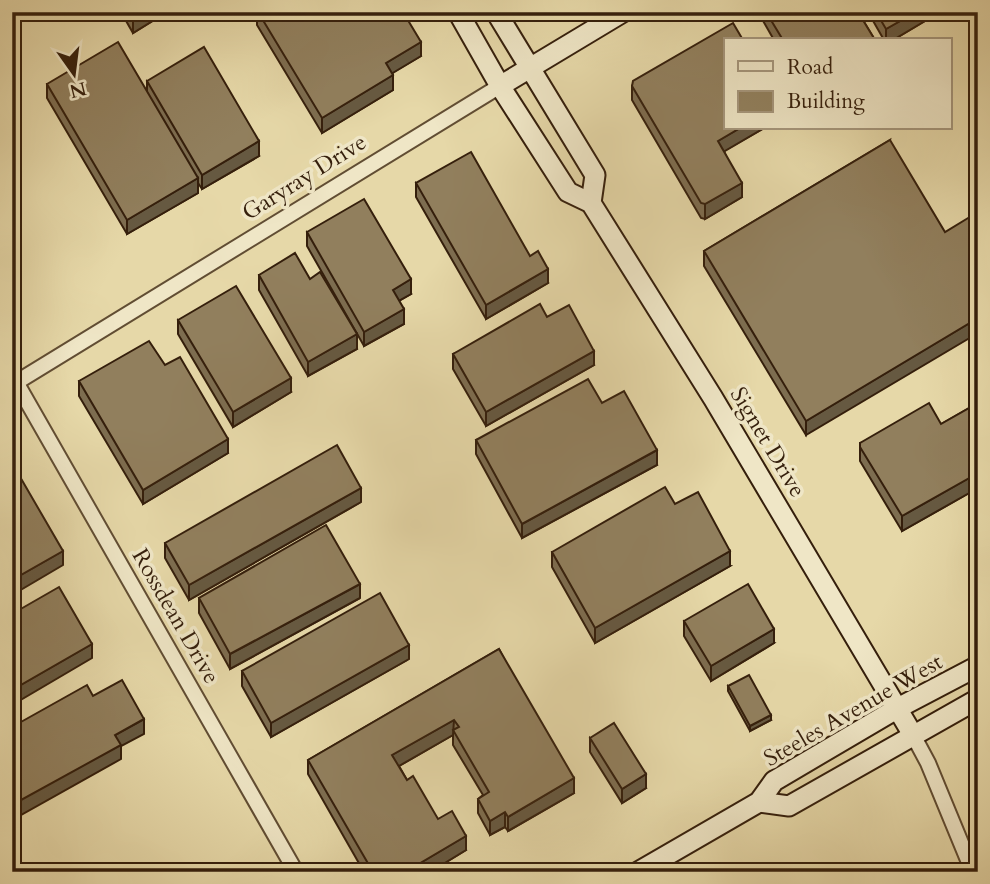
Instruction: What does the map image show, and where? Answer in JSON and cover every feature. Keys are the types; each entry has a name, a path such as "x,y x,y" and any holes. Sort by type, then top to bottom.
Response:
{"street":[{"name":"Signet Drive","path":"458,12 500,86 568,192 591,203 713,398 913,735"},
{"path":"496,12 528,69 596,175 591,203"},
{"name":"Garyray Drive","path":"14,384 623,12"},
{"name":"Rossdean Drive","path":"14,384 296,872"},
{"name":"Steeles Avenue West","path":"638,872 759,802 774,781 898,708 978,666"},
{"name":"Steeles Avenue West","path":"759,802 789,806 978,699"},
{"path":"913,735 928,763 973,872"}],"building":[{"path":"129,12 143,12 133,18"},
{"path":"258,12 403,12 421,42 386,63 393,75 322,118"},
{"path":"766,12 858,12 874,38 782,38"},
{"path":"876,12 916,12 886,29"},
{"path":"733,23 742,38 724,38 724,130 737,130 718,141 742,183 705,204 701,203 632,86 633,81"},
{"path":"118,42 198,178 127,220 47,84"},
{"path":"204,47 259,141 202,175 147,81"},
{"path":"890,140 945,232 973,215 978,223 978,318 806,421 704,251"},
{"path":"471,152 530,256 538,251 548,269 486,305 416,183"},
{"path":"364,199 411,279 393,290 404,309 364,332 307,232"},
{"path":"295,253 310,279 320,272 357,334 308,362 259,275"},
{"path":"236,286 291,378 233,412 178,320"},
{"path":"540,304 547,317 569,305 594,351 486,412 453,354"},
{"path":"149,341 165,365 180,357 228,439 143,490 79,381"},
{"path":"588,379 602,403 624,391 657,450 522,524 476,440"},
{"path":"929,403 941,424 978,403 978,490 971,477 902,516 860,443"},
{"path":"337,445 361,488 189,585 165,543"},
{"path":"12,463 63,551 12,580"},
{"path":"665,487 675,504 698,492 730,551 595,628 552,552"},
{"path":"326,525 360,584 230,654 199,598"},
{"path":"748,584 774,629 711,666 684,621"},
{"path":"59,587 92,644 12,690 12,614"},
{"path":"380,593 409,645 271,723 242,671"},
{"path":"499,649 574,778 508,817 505,812 490,821 478,799 489,792 453,730 459,727 454,720 392,755 407,780 413,776 438,819 452,811 466,836 405,872 373,872 308,760"},
{"path":"749,675 771,715 750,726 728,686"},
{"path":"122,680 144,719 115,735 121,745 12,805 12,727 87,685 93,696"},
{"path":"614,723 646,774 622,789 590,738"},
{"path":"52,866 55,872 41,872"}]}
